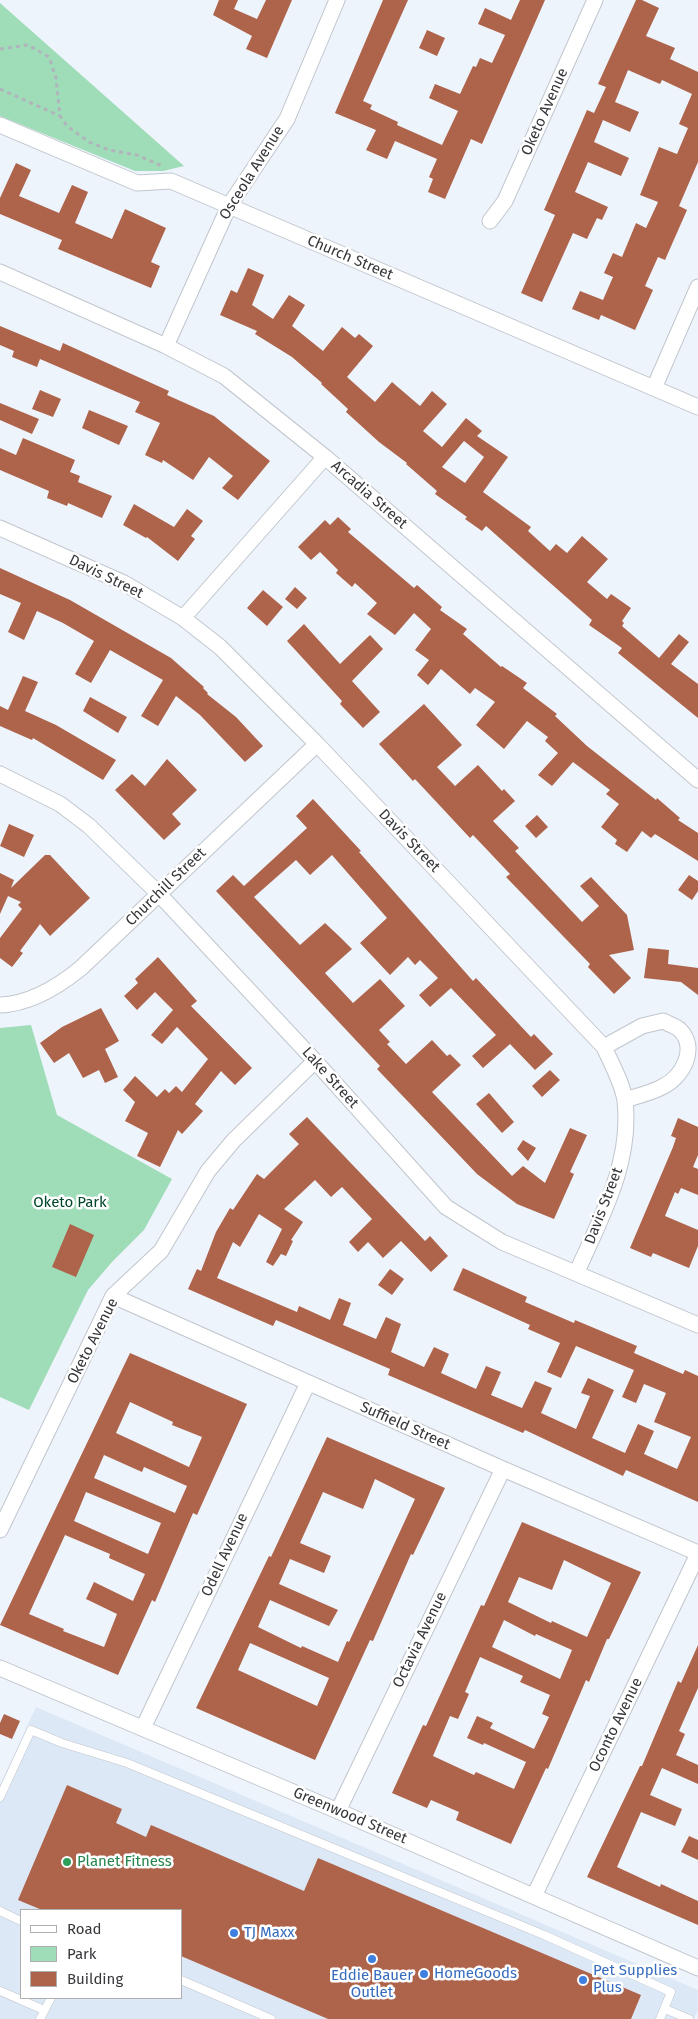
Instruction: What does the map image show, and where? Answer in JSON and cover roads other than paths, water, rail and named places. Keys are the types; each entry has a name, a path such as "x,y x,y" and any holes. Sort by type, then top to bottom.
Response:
{"street":[{"name":"Osceola Avenue","path":"166,346 229,206 287,119 337,0"},
{"name":"Oketo Avenue","path":"490,221 505,201 595,0"},
{"name":"Church Street","path":"0,125 137,183 171,181 698,407"},
{"name":"Arcadia Street","path":"0,272 166,346 224,376 325,457 698,780"},
{"path":"654,388 698,287"},
{"path":"183,618 325,457"},
{"name":"Davis Street","path":"0,528 124,583 183,618 220,647 317,744 604,1047 625,1100 624,1150 617,1181 577,1272"},
{"name":"Churchill Street","path":"0,1004 42,994 63,983 317,744"},
{"name":"Lake Street","path":"0,774 60,804 89,826 158,893 315,1061 446,1207 502,1242 577,1272 698,1325"},
{"path":"604,1047 642,1026 662,1021 680,1029 689,1042 688,1060 677,1077 662,1087 625,1100"},
{"name":"Oketo Avenue","path":"0,1530 113,1296 161,1251 208,1170 315,1061"},
{"name":"Suffield Street","path":"113,1296 503,1470 698,1553"},
{"name":"Odell Avenue","path":"143,1728 308,1383"},
{"name":"Octavia Avenue","path":"338,1811 503,1470"},
{"name":"Oconto Avenue","path":"534,1896 698,1553"},
{"name":"Greenwood Street","path":"0,1668 338,1811 698,1968"}],"lane":[{"path":"0,1797 31,1730 62,1743 127,1762 544,1935 671,1992 660,2019"},
{"path":"0,1911 20,1921"},
{"path":"182,1980 271,2019"},
{"path":"0,1991 44,2010"},
{"path":"40,2019 50,1999"},
{"path":"665,2009 689,2019"}],"place":[{"name":"Planet Fitness","path":"67,1862"},
{"name":"TJ Maxx","path":"234,1933"},
{"name":"Eddie Bauer Outlet","path":"372,1959"},
{"name":"HomeGoods","path":"424,1974"},
{"name":"Pet Supplies Plus","path":"583,1980"}],"park label":[{"name":"Oketo Park","path":"70,1203"}]}
